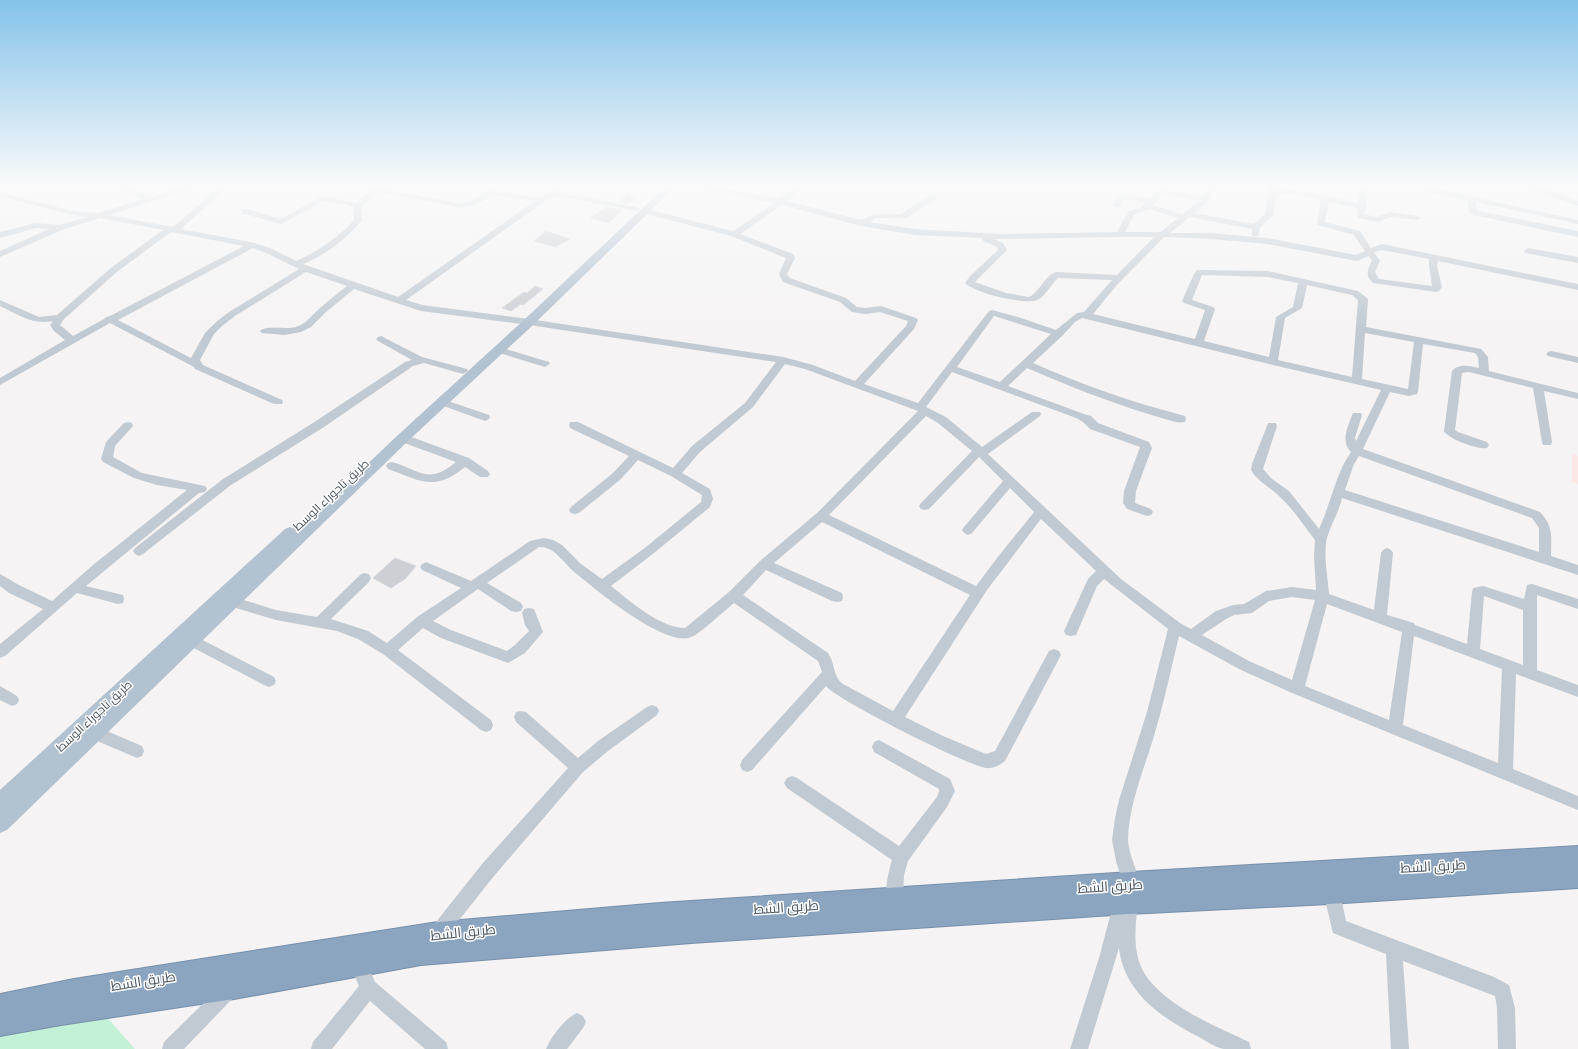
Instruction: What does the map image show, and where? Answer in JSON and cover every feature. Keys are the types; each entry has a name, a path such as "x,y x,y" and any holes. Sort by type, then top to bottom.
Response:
{"highway":[{"name":"طريق الشط","path":"0,1007 74,992 438,934 660,915 895,901 1129,902 1578,857"},
{"name":"طريق الشط","path":"0,1024 61,1012 234,986 421,953 667,932 1129,902 1329,892 1578,876"}],"main road":[{"path":"0,823 193,641 227,600 499,350 524,321 616,234"},
{"name":"طريق تاجوراء الوسط","path":"0,803 227,600 463,371 524,321"}],"street":[{"path":"0,254 47,234"},
{"path":"72,340 57,329 55,325 60,317 115,269 165,234"},
{"path":"191,234 252,246 269,251 300,267 352,286 421,308 524,321 783,360 809,367 922,409 942,420 979,452 1117,583 1175,627 1244,665 1297,689 1578,803"},
{"path":"196,364 195,360 202,346 210,333 219,324 300,267 301,262 343,234"},
{"path":"399,301 493,234"},
{"path":"734,234 790,256 791,258 789,264 783,274 786,280 843,300 855,310 881,309 912,320 911,328 857,385"},
{"path":"945,234 1045,237 1120,234 1254,240 1357,258 1365,255 1369,251 1382,247 1578,287"},
{"path":"1254,240 1255,234"},
{"path":"1358,234 1376,260 1371,272 1372,277 1376,280 1434,290 1438,289 1433,266 1434,258"},
{"path":"1087,315 1119,278 1162,235"},
{"path":"977,236 1003,247 1003,250 973,278 970,283 1015,299 1028,300 1033,298 1044,291 1056,275 1119,278"},
{"path":"2,378 109,319 252,246"},
{"path":"1528,251 1578,260"},
{"path":"1198,343 1210,309 1187,301 1200,272 1263,273 1355,293 1362,297 1357,381"},
{"path":"1273,362 1282,317 1296,308 1303,281"},
{"path":"265,331 284,332 298,330 308,325 323,310 352,286"},
{"path":"0,303 37,320 60,317"},
{"path":"388,650 422,621 534,544 545,542 555,546 577,567 623,603 653,623 670,632 682,635 693,631 734,596 764,564 821,516 922,409 992,313 1059,334"},
{"path":"1001,387 1077,316 1087,315 1273,362 1409,393 1413,392 1419,339"},
{"path":"109,319 196,364 214,375 278,402"},
{"path":"1360,329 1478,351 1483,357 1484,373"},
{"path":"381,339 420,360 463,371"},
{"path":"499,350 545,364"},
{"path":"1551,354 1578,360"},
{"path":"139,551 211,493 248,468 320,424 403,368 420,360"},
{"path":"675,473 696,449 749,405 783,360"},
{"path":"1027,364 1091,390 1158,414 1181,419"},
{"path":"951,368 1080,416 1087,419 1094,426 1145,445 1146,448 1130,491 1128,503 1131,506 1147,512"},
{"path":"1483,445 1449,431 1457,371 1464,369 1484,373 1578,396"},
{"path":"1538,386 1547,442"},
{"path":"1297,689 1319,606 1323,597 1320,557 1322,539 1334,509 1338,492 1350,463 1387,388"},
{"path":"442,402 485,417"},
{"path":"925,506 979,452 998,442 1036,414"},
{"path":"1357,416 1350,438 1353,448 1357,451 1536,515 1543,523 1545,528 1545,560"},
{"path":"574,425 675,473 708,493 706,504 650,550 602,586"},
{"path":"128,426 110,445 107,459 141,477 197,488 211,493"},
{"path":"1272,426 1257,470 1268,482 1285,494 1322,539"},
{"path":"403,438 465,461 484,474"},
{"path":"575,510 616,476 637,454"},
{"path":"392,466 427,478 436,479 443,477 465,461"},
{"path":"968,530 1009,481"},
{"path":"0,652 53,608 97,568 197,488"},
{"path":"1338,492 1578,570"},
{"path":"895,720 978,593 1023,532 1041,512"},
{"path":"821,516 978,593"},
{"path":"1380,617 1387,553"},
{"path":"764,564 837,597"},
{"path":"426,568 475,585 516,607"},
{"path":"1071,631 1092,583 1104,571"},
{"path":"320,622 365,578"},
{"path":"0,579 14,589 53,608"},
{"path":"76,588 118,599"},
{"path":"1530,673 1530,595 1532,589 1539,590 1578,604"},
{"path":"1473,651 1478,592 1483,591 1531,607"},
{"path":"1191,636 1221,615 1233,610 1247,609 1266,596 1292,592 1314,594 1473,651 1578,691"},
{"path":"734,596 824,657 828,664 829,673 833,684 895,720 986,761 994,760 1000,756 1054,655"},
{"path":"227,600 276,615 320,622 363,635 388,650 486,725"},
{"path":"422,621 446,634 508,657 520,649 536,632 532,625 529,613"},
{"path":"1175,627 1154,712 1127,800 1123,818 1120,840 1129,902 1126,934 1131,964 1142,985 1156,1000 1183,1019 1242,1049"},
{"path":"1395,729 1409,628"},
{"path":"193,641 269,681"},
{"path":"1505,774 1509,665"},
{"path":"747,766 829,673"},
{"path":"0,692 12,700"},
{"path":"438,934 488,870 578,767 603,746 652,711"},
{"path":"521,717 578,767"},
{"path":"96,733 137,751"},
{"path":"879,747 945,784 947,791 942,802 901,857 896,875 895,901"},
{"path":"792,784 901,857"},
{"path":"1329,892 1334,902 1339,927 1494,986 1503,991 1506,1008 1507,1049"},
{"path":"1079,1049 1108,958 1117,920 1129,902"},
{"path":"1394,949 1400,1049"},
{"path":"359,965 369,988 439,1049"},
{"path":"171,1049 234,986"},
{"path":"320,1049 369,988"},
{"path":"555,1049 577,1022"}],"shaded area":[{"path":"1572,454 1578,456 1578,484 1572,482"}],"green space":[{"path":"103,1013 135,1049 0,1049 0,1034"}],"building":[{"path":"542,234 555,234 570,239 555,247 534,241"},
{"path":"535,286 543,289 523,305 521,304 511,311 502,308 524,292 527,293"},
{"path":"395,558 416,566 405,579 391,588 373,578"}]}
